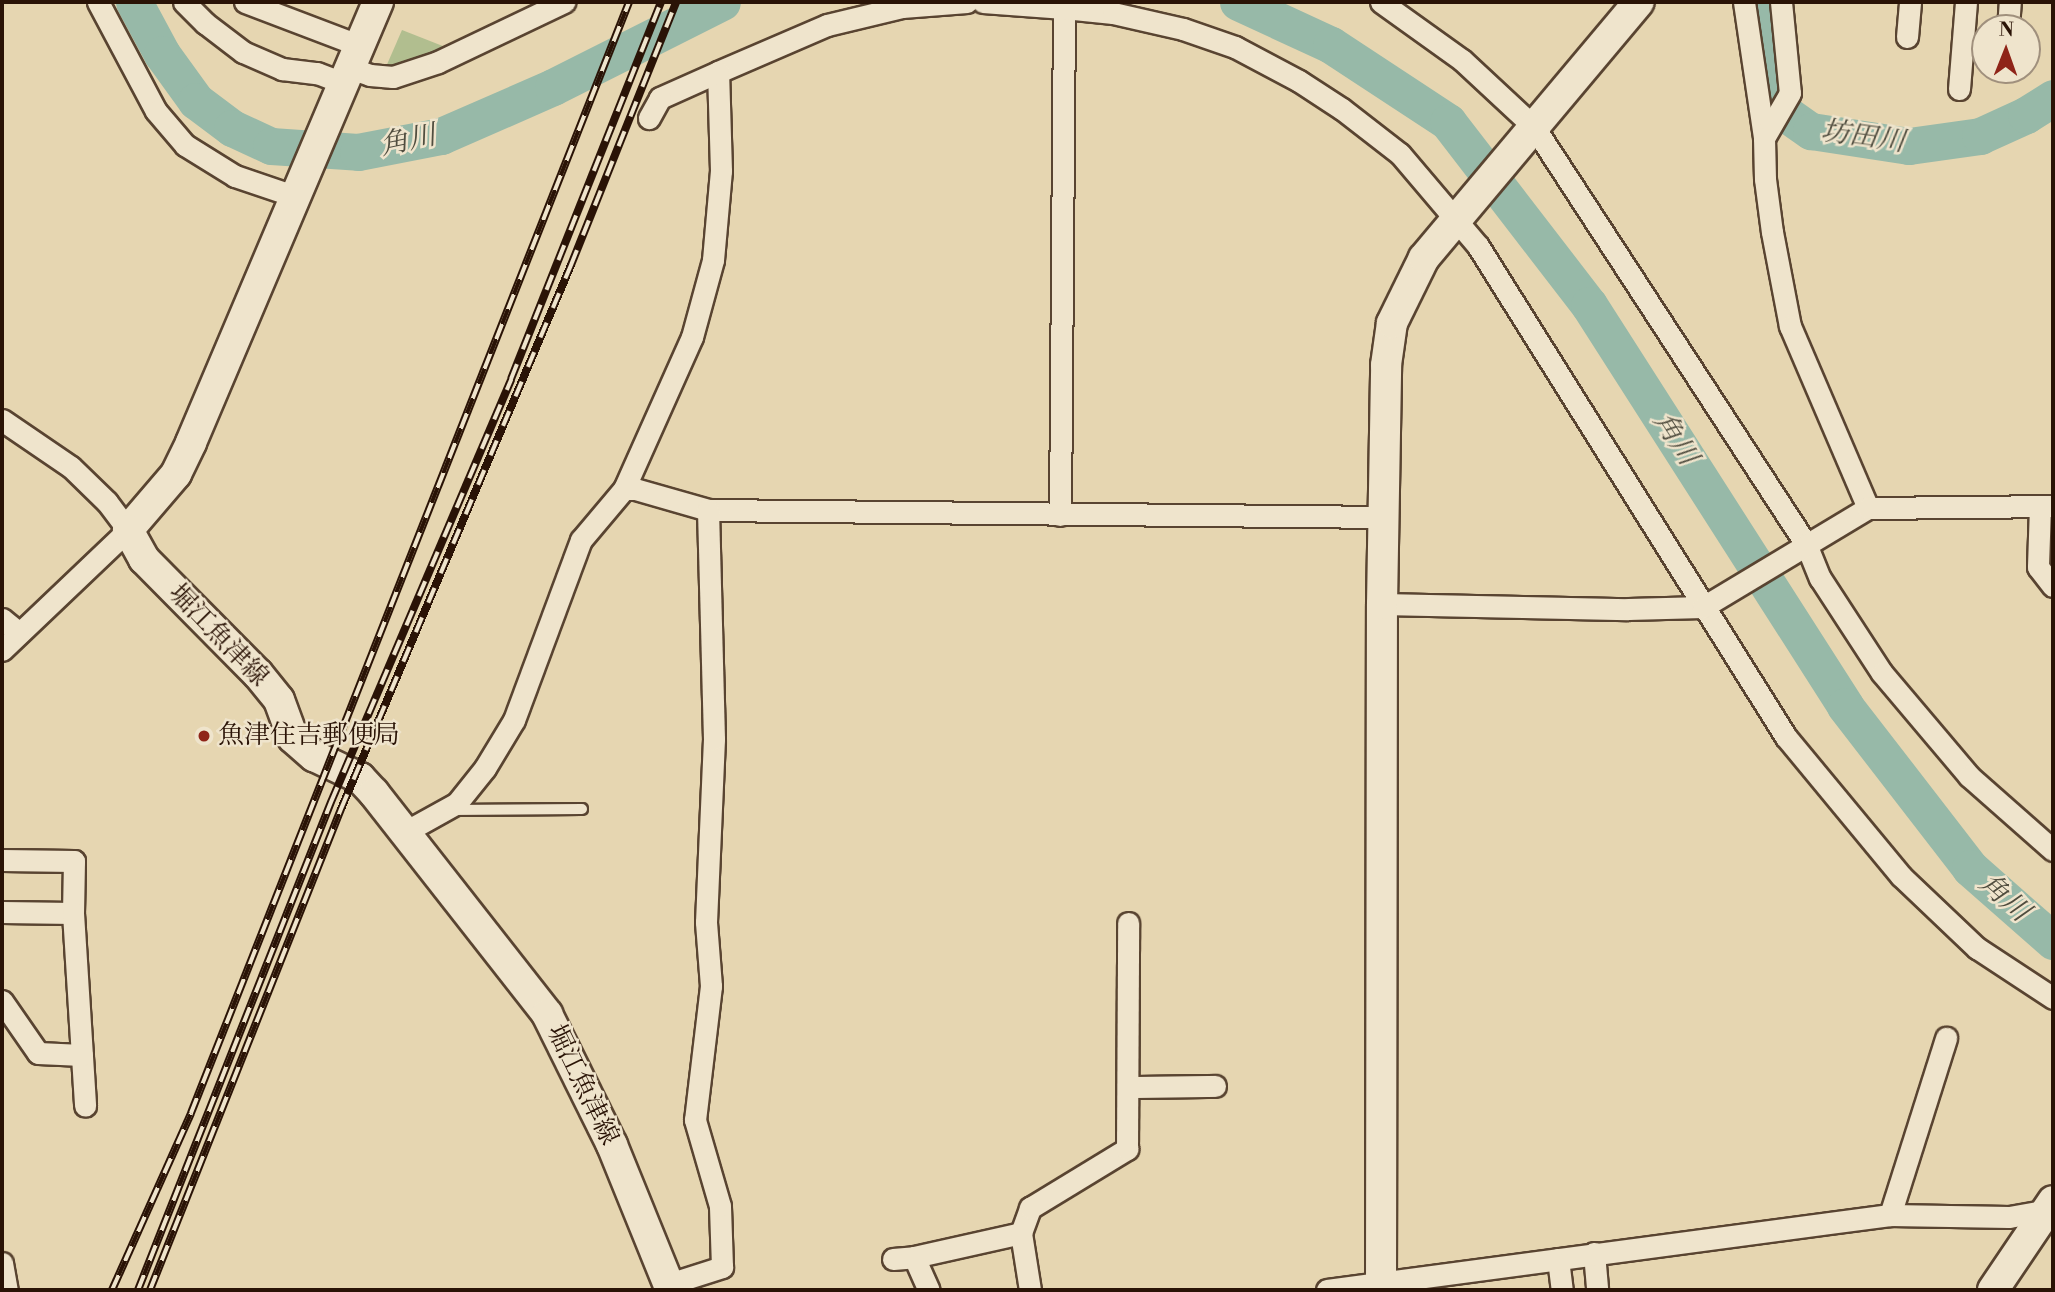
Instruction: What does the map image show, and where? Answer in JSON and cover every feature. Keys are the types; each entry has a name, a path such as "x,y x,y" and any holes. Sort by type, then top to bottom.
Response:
{"main road":[{"path":"128,530 176,474 302,185 378,2"},
{"path":"1381,1286 1382,604 1386,365 1392,323 1424,258 1639,2"},
{"name":"堀江魚津線","path":"128,530 144,559 258,674 278,700 293,738 314,756 360,778 547,1014 612,1145 670,1287"},
{"path":"1993,1290 2051,1207"}],"street":[{"path":"98,2 156,111 185,145 235,176 302,185"},
{"path":"184,2 205,23 243,52 282,69 393,77 438,62 564,2"},
{"path":"246,2 349,73"},
{"path":"649,118 660,98 827,25 902,6 967,2"},
{"path":"983,2 1113,13 1183,29 1235,47 1299,81 1342,109 1400,154 1459,216 1709,604 1786,737 1901,876 1977,948 2053,998"},
{"path":"1381,2 1462,60 1532,129 1803,546 1820,578 1875,663 1925,727 1969,776 2053,850"},
{"path":"1744,2 1764,138 1765,179 1772,232 1790,326 1868,508"},
{"path":"1764,138 1790,93 1781,2"},
{"path":"1907,37 1910,2"},
{"path":"1959,89 1966,2"},
{"path":"1060,515 1065,8"},
{"path":"405,832 457,803 485,768 514,720 581,540 624,489 692,337 713,260 721,171 718,72"},
{"path":"2,420 71,467 107,502 128,530 2,650"},
{"path":"624,489 635,489 708,510 1383,517"},
{"path":"1382,604 1628,609 1709,604 1868,508 2047,506 2038,567 2053,586"},
{"path":"670,1287 722,1266 720,1206 695,1120 711,986 706,922 714,739 708,510"},
{"path":"2,619 19,633"},
{"path":"2,860 74,861 74,913 85,1106"},
{"path":"2,912 74,913"},
{"path":"1030,1290 1021,1233 1030,1208 1128,1149 1128,923"},
{"path":"2,1001 38,1053 82,1055"},
{"path":"1890,1215 1946,1038"},
{"path":"1128,1087 1215,1086"},
{"path":"1327,1290 1444,1282 1594,1253 1890,1215 2009,1217 2051,1207"},
{"path":"929,1290 904,1258 1021,1233"},
{"path":"1594,1253 1597,1290"},
{"path":"1558,1259 1562,1290"},
{"path":"2,1264 7,1290"}],"lane":[{"path":"444,810 582,809"}],"green space":[{"path":"402,30 458,52 382,76"}],"waterway":[{"name":"角川","path":"134,2 162,54 196,101 232,128 271,146 358,152 441,136 553,87 722,2"},
{"name":"角川","path":"1238,2 1331,45 1448,122 1589,305 1845,706 1970,868 2053,941"},
{"name":"坊田川","path":"1759,2 1771,84 1779,109 1811,131 1909,146 1980,136 2026,115 2053,98"}],"railway":[{"path":"112,1290 191,1113 629,2"},
{"path":"138,1290 331,802 511,379 661,2"},
{"path":"150,1290 341,809 571,265 676,2"}],"place":[{"name":"魚津住吉郵便局","path":"204,736"}]}
